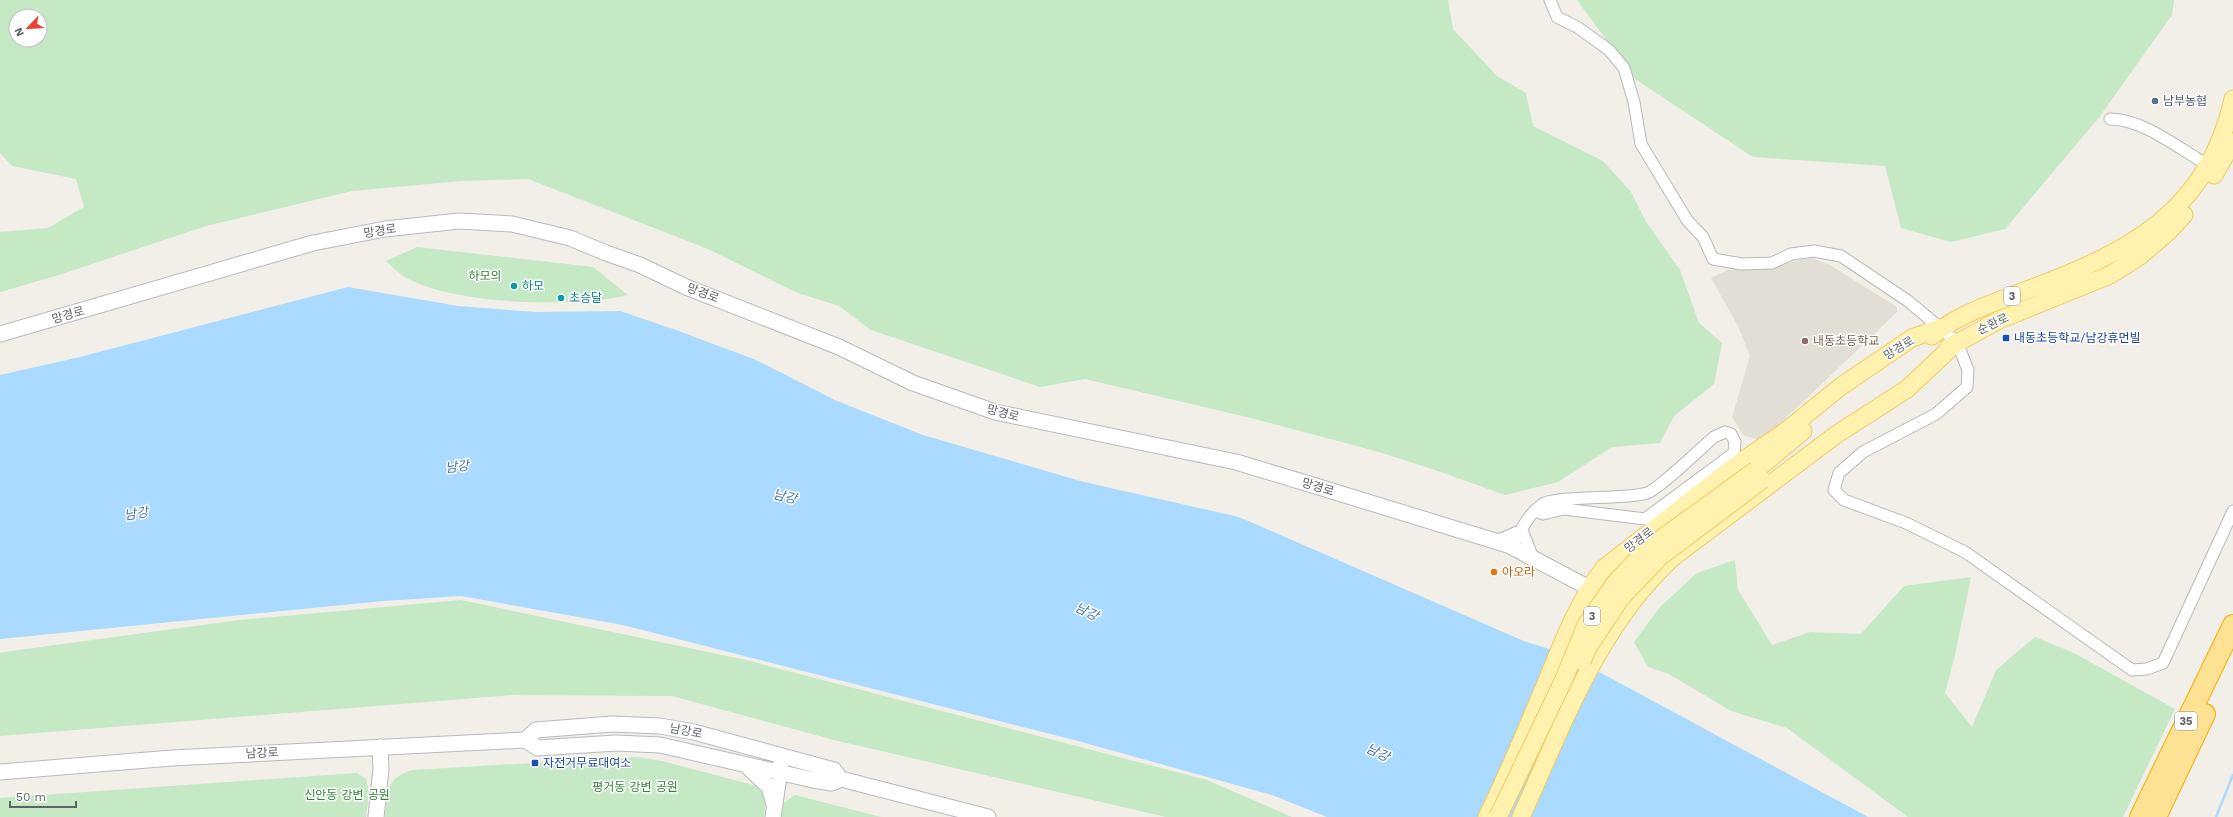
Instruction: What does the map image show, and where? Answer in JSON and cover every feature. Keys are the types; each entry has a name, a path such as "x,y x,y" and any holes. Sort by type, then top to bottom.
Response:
{"highway":[{"name":"35","path":"2140,817 2233,625"},
{"name":"35","path":"2156,817 2233,656"}],"main road":[{"name":"순환로","path":"1759,475 1957,342 1999,320 2110,275 2140,256 2168,232 2194,204 2212,168 2230,113 2233,99"},
{"name":"순환로","path":"1759,475 1842,399 1917,348 1940,328 2002,300 2080,270 2123,248 2163,221 2212,168 2233,142"},
{"name":"망경로","path":"1589,588 1604,568 1628,548 1786,431 1840,387 1912,338 1940,328"},
{"path":"1521,817 1582,682 1600,648 1620,617 1648,581 1672,558 1837,434 1908,389 1957,342"},
{"name":"3","path":"1498,817 1564,679 1586,625 1615,583 1647,549 1759,475"},
{"name":"3","path":"1510,817 1589,646 1620,599 1660,557 1759,475"},
{"path":"1487,817 1504,783 1570,625 1589,588 1620,617"}],"street":[{"path":"1550,0 1557,17 1577,27 1609,50 1624,68 1634,102 1640,144 1687,220 1703,237 1713,259 1742,264 1772,263 1791,254 1814,251 1841,256 1908,302 1957,342 1968,370 1968,387 1936,414 1863,452 1848,464 1839,473 1834,490 1844,500 1906,523 1964,552 2132,670 2147,669 2163,663 2233,511"},
{"path":"2110,119 2119,119 2161,136 2212,168"},
{"name":"망경로","path":"0,334 313,243 385,229 459,221 512,224 570,238 640,265 686,287 839,347 914,383 995,412 1236,462 1512,547 1589,588"},
{"path":"1512,547 1528,517 1542,504 1557,501 1630,497 1648,493 1714,436 1725,432 1731,434 1735,442 1734,453 1645,519 1564,509 1543,514 1536,511"},
{"path":"1496,542 1522,530"},
{"path":"1522,530 1532,558"},
{"name":"남강로","path":"525,740 536,730 612,724 660,726 694,732 834,770 841,779 988,817"},
{"name":"남강로","path":"0,772 172,758 525,740 538,748 616,743 660,744 746,766 813,780 832,783 841,779"},
{"path":"376,817 381,769 380,747"},
{"path":"774,811 782,756"},
{"path":"746,766 768,787 774,811"},
{"path":"774,811 786,790 813,780"}],"shaded area":[{"name":"내동초등학교","path":"1812,258 1830,265 1897,307 1897,312 1762,441 1743,435 1732,417 1750,356 1738,326 1711,278 1728,270"}],"green space":[{"path":"0,0 1448,0 1453,29 1497,76 1526,93 1533,126 1603,161 1631,192 1645,220 1680,270 1699,323 1722,343 1714,384 1674,416 1660,443 1612,447 1558,482 1505,495 1379,452 1251,418 1085,379 1040,387 871,330 839,306 798,293 708,249 528,179 461,181 352,191 206,226 59,275 0,292 0,232 48,228 84,207 76,179 12,166 0,153"},
{"path":"1577,0 2174,0 2172,15 2100,116 2005,229 1951,242 1901,228 1885,166 1753,157 1635,79"},
{"name":"하모의","path":"417,247 593,267 628,295 578,302 547,302 483,298 452,293 426,286 405,277 386,261"},
{"path":"1735,560 1738,590 1772,645 1810,632 1861,634 1904,586 1971,577 1955,655 1945,693 1972,727 1996,670 2035,637 2074,653 2175,709 2123,817 1908,817 1787,728 1731,711 1669,674 1648,667 1634,642 1660,607 1697,573"},
{"path":"461,600 746,660 1207,780 1292,817 1166,817 834,740 672,696 512,695 0,736 0,653 239,620"},
{"name":"평거동 강변 공원","path":"637,757 662,761 757,786 766,797 764,817 385,817 387,794 392,782 403,774 412,770"},
{"name":"신안동 강변 공원","path":"357,773 366,779 369,792 366,817 0,817 0,798"},
{"path":"795,795 881,817 780,817 782,804"}],"water":[{"name":"남강","path":"348,287 458,306 535,312 620,311 756,360 837,401 923,435 1084,482 1239,517 1526,642 1564,653 1868,817 1327,817 1272,795 1078,741 623,625 461,596 383,601 0,639 0,375 80,357"}],"waterway":[{"path":"2216,817 2233,775"}],"place":[{"name":"남부농협","path":"2155,101"},
{"name":"하모","path":"514,286"},
{"name":"초승달","path":"561,298"},
{"name":"내동초등학교/남강휴먼빌","path":"2006,338"},
{"name":"내동초등학교","path":"1805,341"},
{"name":"아오라","path":"1494,572"},
{"name":"자전거무료대여소","path":"535,763"}]}
